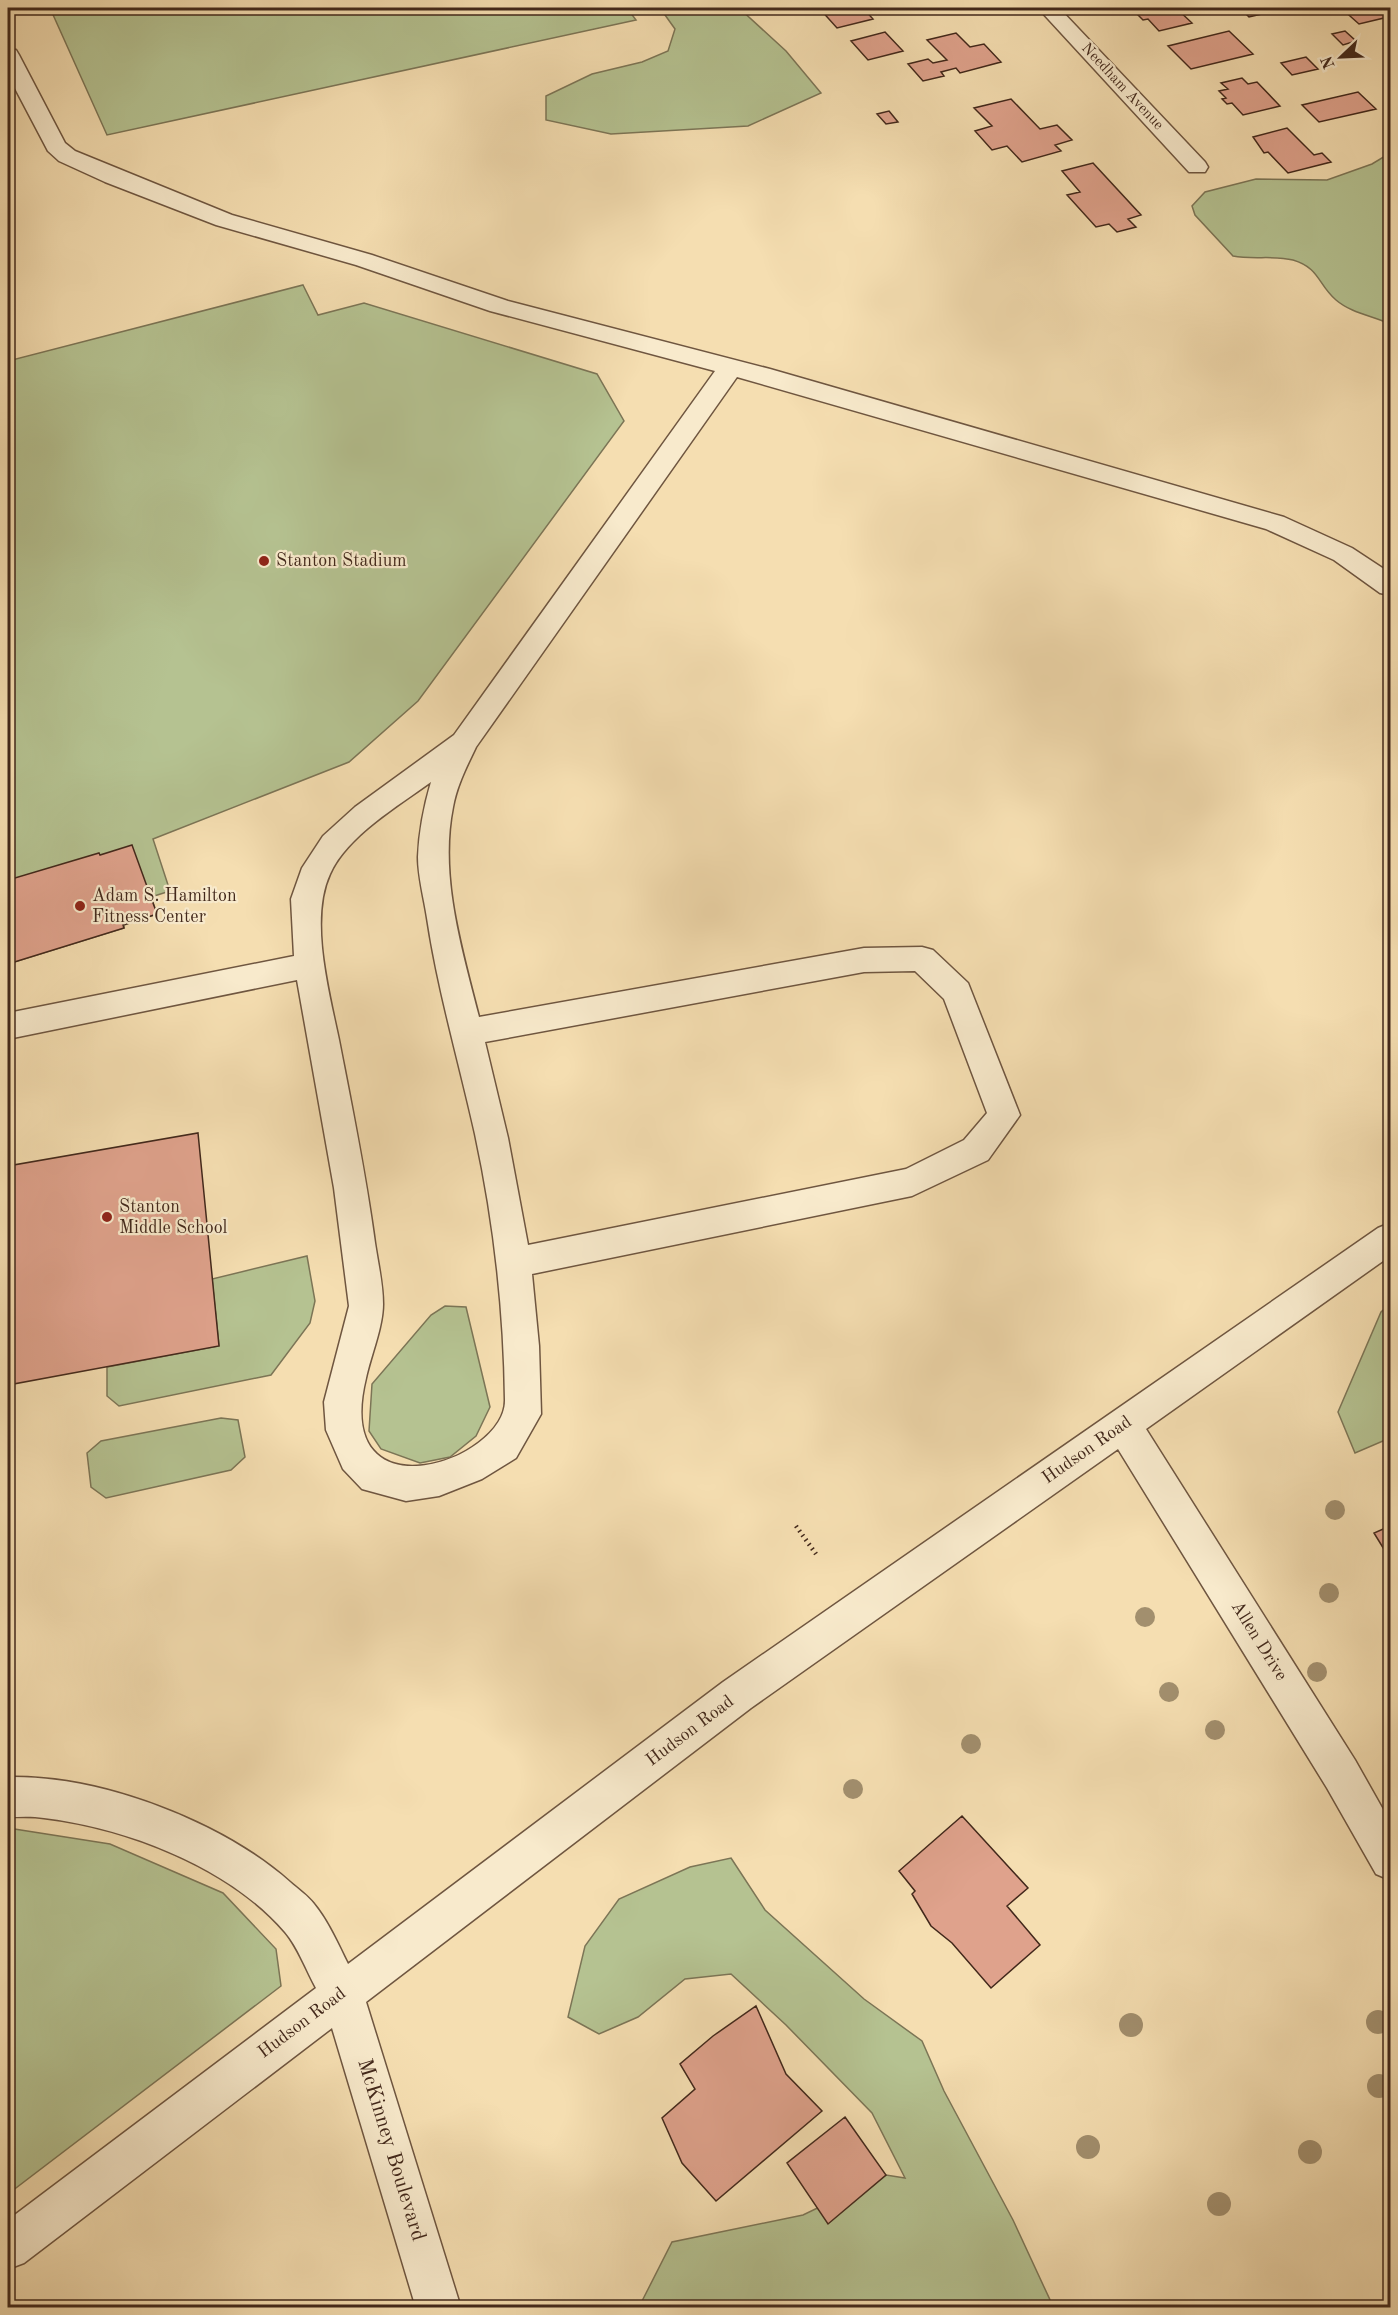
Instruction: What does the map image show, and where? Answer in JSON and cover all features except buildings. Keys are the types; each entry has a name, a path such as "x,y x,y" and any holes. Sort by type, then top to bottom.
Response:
{"street":[{"name":"Needham Avenue","path":"1048,8 1197,167"},
{"path":"8,55 49,138 67,156 113,177 224,220 364,260 499,306 731,368 1275,523 1343,554 1390,586"},
{"path":"464,742 365,815 334,844 317,868 306,899 310,965 351,1188 366,1306 342,1402 344,1430 356,1457 375,1477 406,1484 439,1479 469,1467 503,1446 523,1414 522,1346 514,1263 492,1138 448,955 433,861 438,808 446,779 464,742 731,368"},
{"path":"467,1032 864,960 922,960 957,993 1004,1115 976,1150 912,1182 514,1263"},
{"path":"8,1026 310,965"},
{"name":"Hudson Road","path":"8,2247 737,1695 1390,1238"},
{"name":"Allen Drive","path":"1123,1425 1335,1764 1390,1860"},
{"name":"McKinney Boulevard","path":"8,1797 44,1798 105,1811 176,1832 255,1878 300,1918 342,1993 439,2307"}],"path":[{"path":"796,1526 816,1554"}],"green space":[{"path":"50,8 627,8 636,20 107,135"},
{"path":"660,8 739,8 786,51 821,93 748,126 611,134 546,120 546,96 592,74 642,62 668,51 675,29"},
{"path":"1390,153 1390,324 1355,311 1336,300 1314,272 1302,263 1286,259 1233,256 1195,215 1192,206 1205,192 1256,179 1327,180 1372,164"},
{"name":"Stanton Stadium","path":"303,285 318,315 364,303 597,374 624,421 418,701 349,762 153,839 170,891 151,897 157,914 124,925 124,928 8,964 8,361"},
{"path":"307,1256 315,1301 310,1323 271,1375 119,1406 107,1396 107,1367 219,1346 212,1279"},
{"path":"1390,1304 1390,1438 1355,1453 1338,1412 1381,1312"},
{"path":"445,1306 466,1307 490,1407 476,1436 450,1457 420,1463 381,1449 369,1431 372,1384 431,1315"},
{"path":"221,1418 238,1420 245,1457 231,1470 106,1498 91,1487 87,1453 101,1441"},
{"path":"8,1828 110,1844 223,1893 276,1949 281,1986 8,2194"},
{"path":"731,1858 765,1910 864,1999 922,2041 944,2091 1013,2220 1051,2302 1046,2308 639,2307 672,2242 803,2215 886,2175 905,2178 872,2113 786,2025 731,1974 685,1979 638,2017 599,2034 568,2017 585,1946 619,1899 690,1867"}],"place":[{"name":"Stanton Stadium","path":"264,561"},
{"name":"Adam S. Hamilton Fitness Center","path":"80,906"},
{"name":"Stanton Middle School","path":"107,1217"}]}
